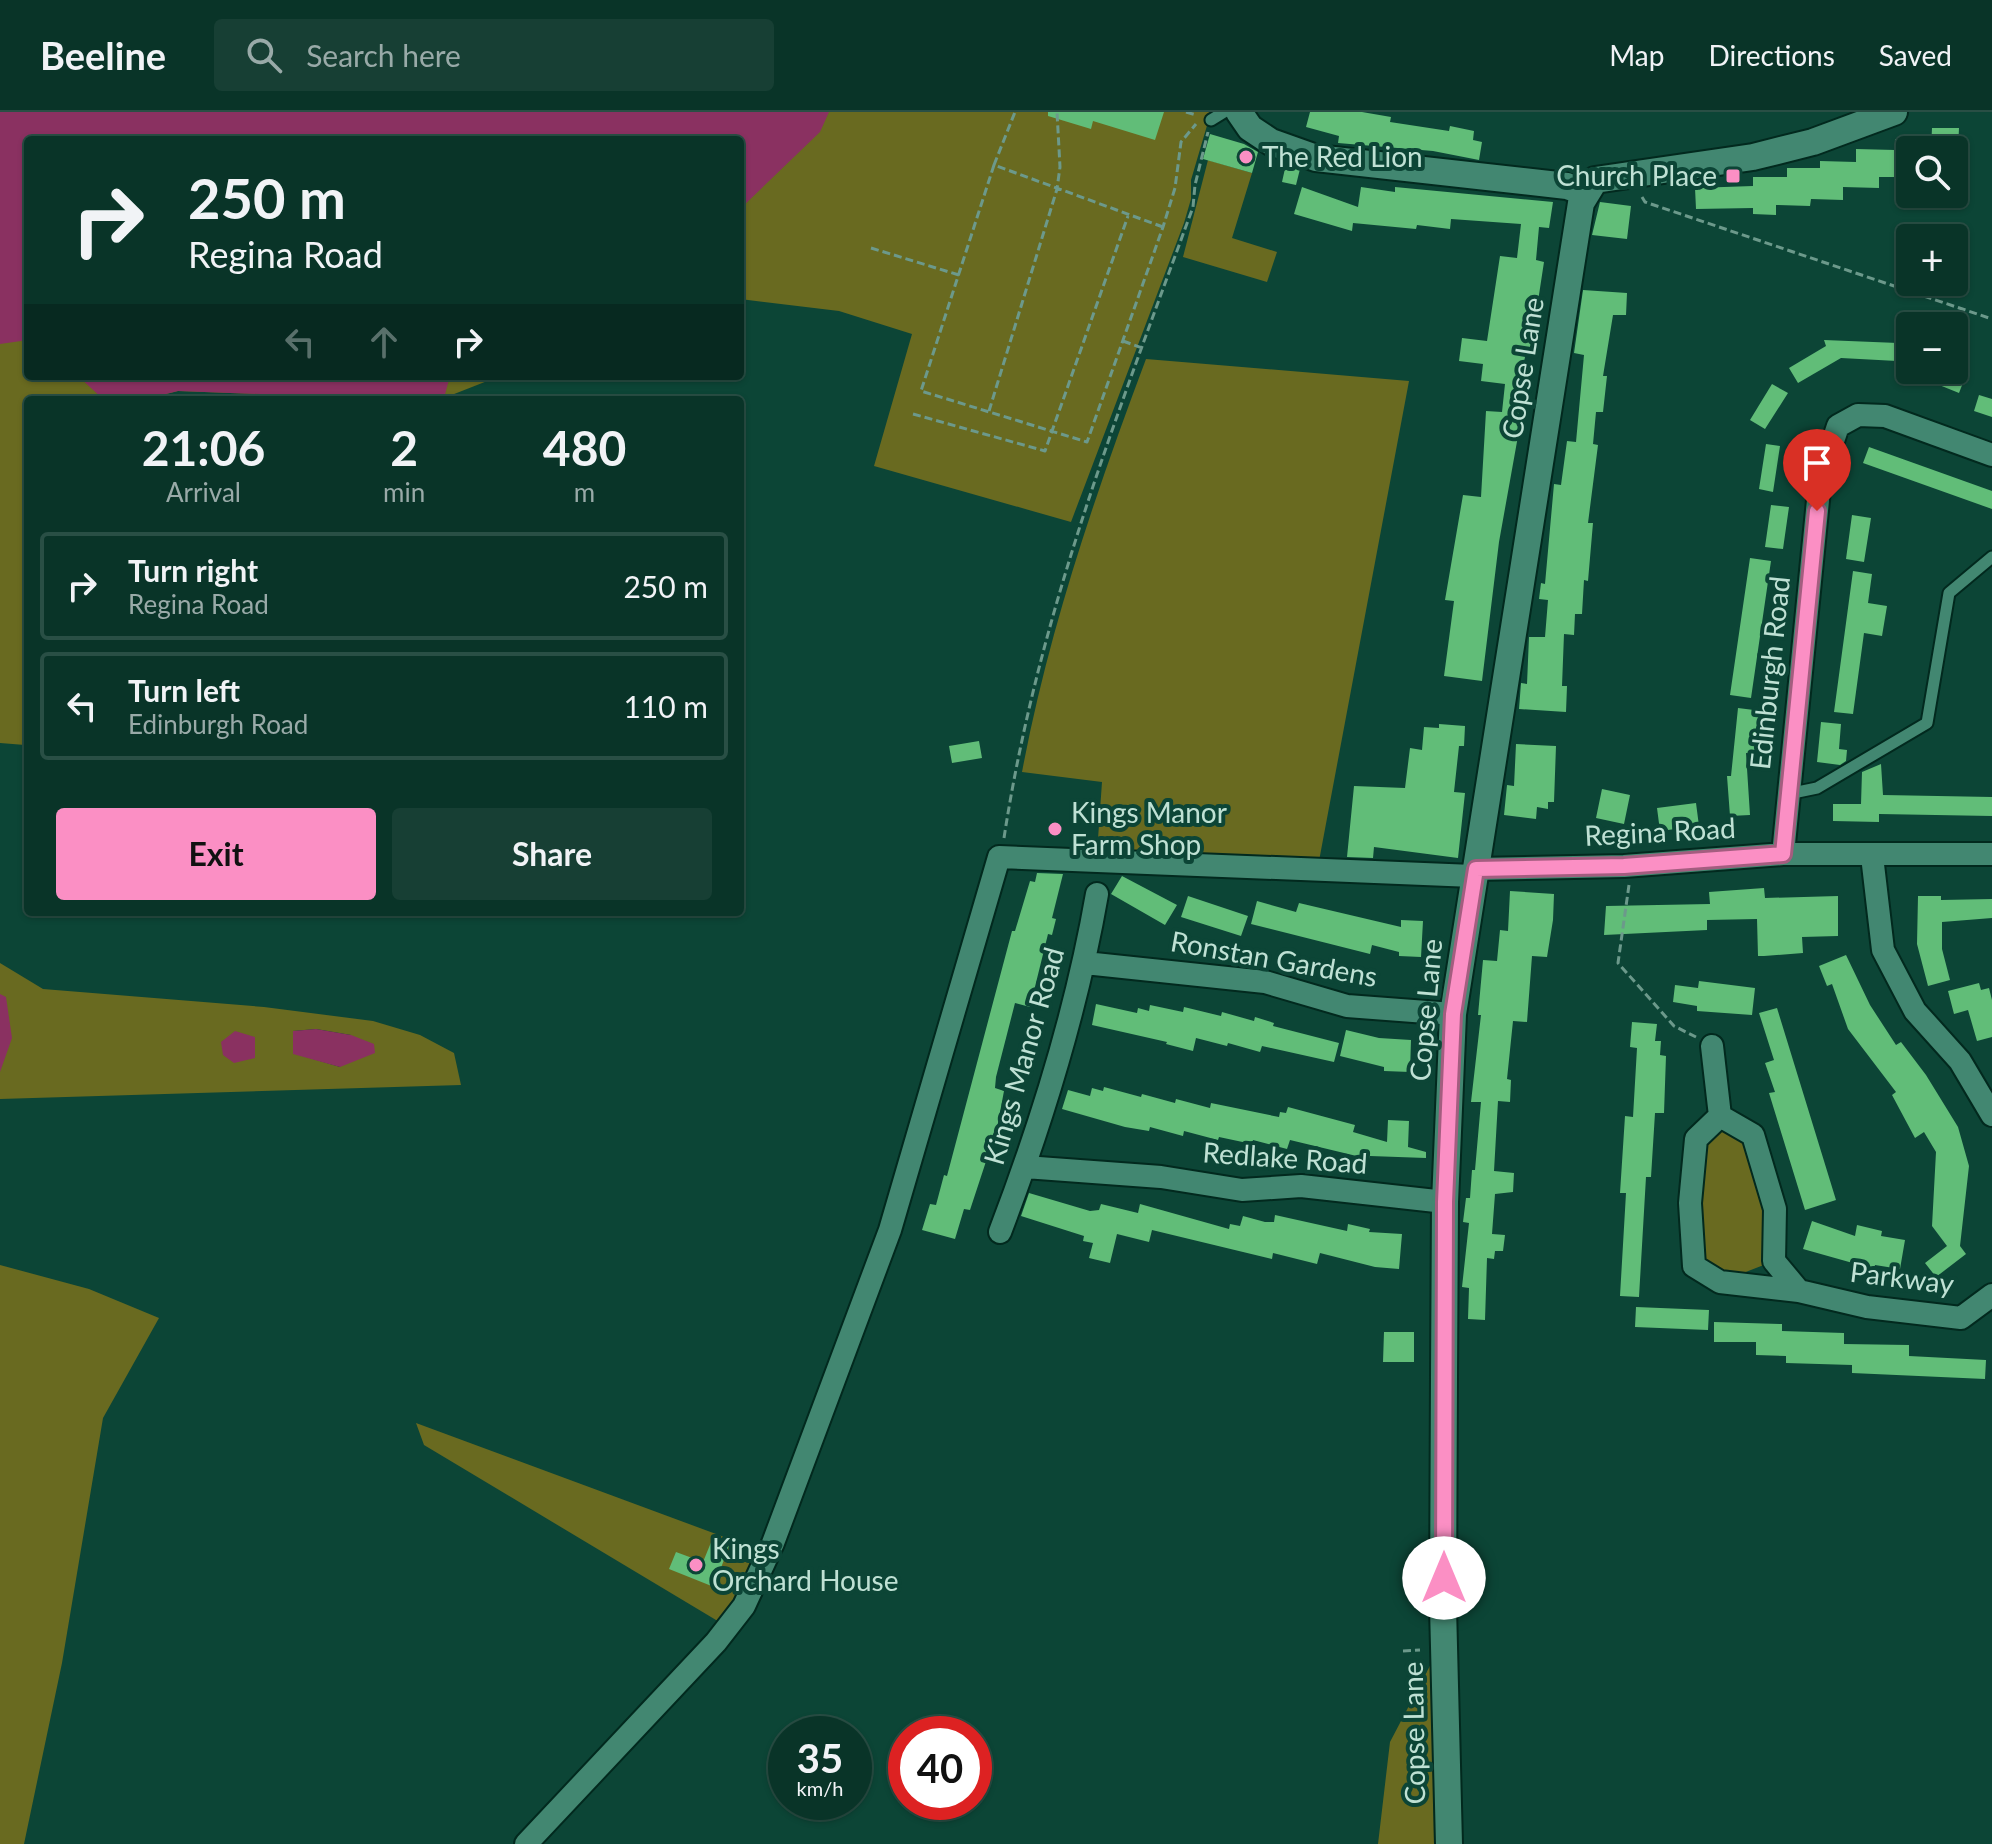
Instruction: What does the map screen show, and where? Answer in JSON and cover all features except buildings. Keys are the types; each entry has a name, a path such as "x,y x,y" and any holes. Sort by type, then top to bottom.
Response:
{"street":[{"path":"1239,112 1250,128 1271,142 1316,158 1567,186 1584,192 1595,180 1753,157 1813,142 1894,112"},
{"name":"Copse Lane","path":"1449,1844 1443,1607 1445,1202 1453,1014 1584,192"},
{"name":"Edinburgh Road","path":"1783,854 1820,480 1838,426 1858,415 1885,416 1992,455"},
{"name":"Regina Road","path":"999,857 1474,872 1624,866 1783,854 1992,854"},
{"path":"1872,856 1883,950 1915,1011 1960,1061 1992,1115"},
{"path":"526,1844 723,1634 744,1606 820,1423 890,1230 999,857"},
{"name":"Kings Manor Road","path":"1000,1232 1025,1167 1085,963 1097,894"},
{"name":"Ronstan Gardens","path":"1085,963 1265,982 1347,1006 1453,1014"},
{"path":"1712,1046 1720,1116 1753,1135 1775,1209 1774,1261 1799,1291"},
{"name":"Parkway","path":"1720,1116 1696,1139 1690,1203 1694,1266 1720,1282 1799,1291 1867,1307 1961,1318 1992,1295"},
{"name":"Redlake Road","path":"1025,1167 1161,1177 1242,1190 1301,1186 1445,1202"}],"lane":[{"path":"1211,120 1224,112"},
{"path":"1788,794 1817,788 1927,723 1949,593 1992,557"}],"path":[{"path":"999,857 1028,710 1078,523 1193,207 1200,156 1211,120 1201,117 1181,142 1175,188 1163,227 1087,442 921,391 994,165 1015,112"},
{"path":"989,411 1057,189 1060,167 1057,112"},
{"path":"994,165 1163,227"},
{"path":"1628,177 1645,202 1992,319"},
{"path":"913,414 1045,451 1128,216"},
{"path":"871,248 959,275"},
{"path":"1122,341 1142,348"},
{"path":"1624,866 1630,887 1618,963 1674,1026 1712,1046"}],"shaded area":[{"path":"0,112 829,112 820,132 744,205 744,136 24,136 24,341 0,344"},
{"path":"550,112 1211,112 1191,180 1191,199 1184,223 1071,522 874,466 912,334 839,311 744,299 744,136 533,136"},
{"path":"1208,160 1252,173 1232,238 1277,252 1267,282 1183,257"},
{"path":"0,253 24,263 24,380 490,380 449,396 311,396 178,391 158,396 24,396 24,745 0,743"},
{"path":"1146,359 1409,381 1319,861 1097,853 1102,782 1022,772 1046,666 1075,563"},
{"path":"82,380 449,380 445,396 311,396 178,391 158,396 100,396"},
{"path":"0,963 43,989 264,1007 373,1021 420,1035 454,1053 461,1085 0,1099","holes":["316,1029 351,1035 340,1067 293,1053 293,1031"]},
{"path":"0,994 6,997 12,1038 0,1072"},
{"path":"316,1029 351,1035 374,1044 375,1053 340,1067 293,1054 293,1031"},
{"path":"235,1031 255,1037 255,1058 234,1063 223,1055 221,1042"},
{"path":"1720,1116 1753,1135 1774,1261 1720,1282 1694,1266 1696,1139"},
{"path":"0,1265 89,1289 159,1318 103,1418 62,1663 24,1844 0,1844"},
{"path":"416,1423 762,1551 739,1601 721,1623 424,1445"},
{"path":"1433,1660 1434,1844 1378,1844 1390,1742"}],"place":[{"name":"The Red Lion","path":"1246,157"},
{"name":"Church Place","path":"1733,176"},
{"name":"Kings Manor Farm Shop","path":"1055,829"},
{"name":"Kings Orchard House","path":"696,1565"}],"route":[{"path":"1444,1578 1445,1202 1453,1014 1473,876 1476,869 1624,866 1783,854 1817,511"}]}
